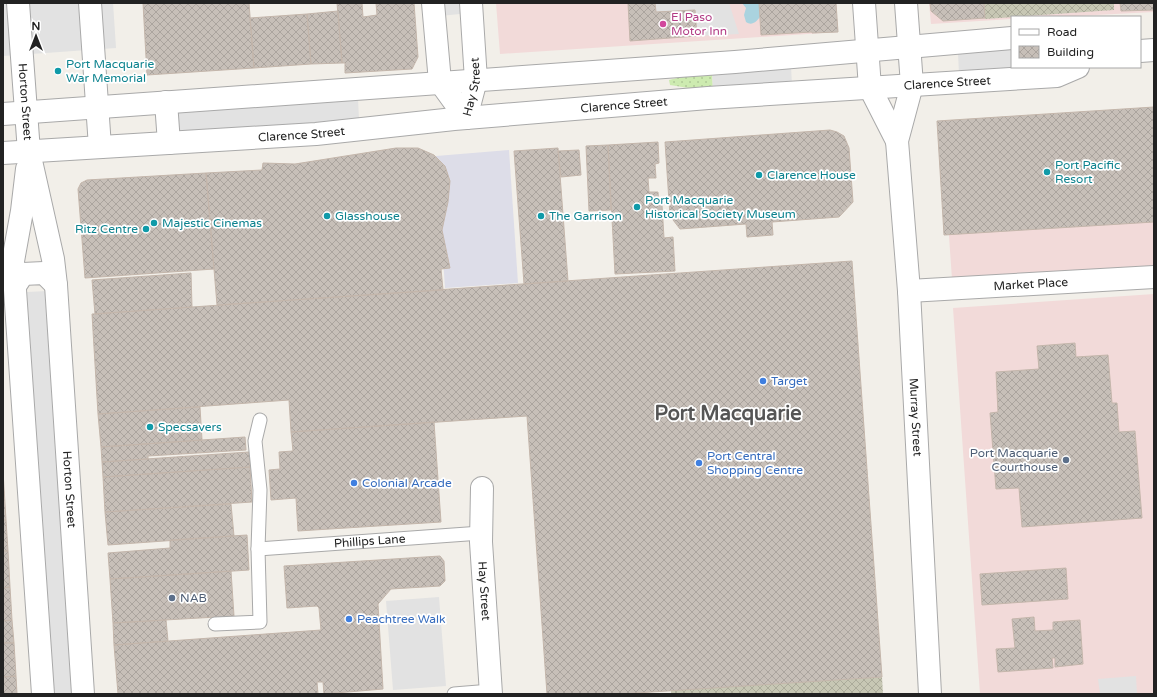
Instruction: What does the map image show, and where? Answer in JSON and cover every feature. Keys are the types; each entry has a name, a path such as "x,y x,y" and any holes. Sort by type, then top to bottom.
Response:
{"street":[{"name":"Horton Street","path":"18,3 29,152 53,259 56,285 83,694"},
{"path":"90,3 96,107 100,147"},
{"path":"433,3 440,82"},
{"name":"Hay Street","path":"466,118 476,80 471,3"},
{"name":"Murray Street","path":"864,3 870,88 897,141"},
{"name":"Murray Street","path":"906,3 912,85 897,141 909,291 930,694"},
{"path":"3,114 735,62 1011,38"},
{"path":"1141,51 1154,50"},
{"name":"Clarence Street","path":"3,153 316,134 466,118 708,98 1057,76 1076,68"},
{"name":"Hay Street","path":"440,82 466,118"},
{"path":"166,102 169,143"},
{"name":"Horton Street","path":"29,152 22,211 13,261 43,694"},
{"path":"15,286 23,274 44,274 56,285"},
{"name":"Market Place","path":"909,291 1154,278"},
{"name":"Hay Street","path":"482,488 481,533 491,692"}],"lane":[{"path":"215,624 260,622 258,549 260,490 255,441 260,420"},
{"name":"Phillips Lane","path":"258,549 481,533"},
{"path":"454,694 491,692"}],"shaded area":[{"path":"3,3 113,3 116,48 3,56"},
{"path":"439,3 459,3 460,14 440,16"},
{"path":"496,3 836,3 838,32 500,54"},
{"path":"655,3 729,3 739,34 697,36 695,10 656,12"},
{"path":"929,3 1154,3 1154,12 1076,16 1011,16 1011,19 931,24"},
{"path":"984,3 1114,3 1114,10 985,19"},
{"path":"1011,48 1011,68 1031,68 959,74 958,53"},
{"path":"791,66 792,85 713,91 712,71"},
{"path":"358,99 359,119 173,133 172,113"},
{"name":"Port Pacific Resort","path":"1154,109 1154,266 952,279 941,122"},
{"path":"509,150 518,283 445,288 436,156"},
{"path":"47,291 73,694 53,694 27,292"},
{"path":"1154,294 1154,694 980,694 953,308"},
{"path":"439,597 446,686 393,690 386,601"},
{"path":"1136,676 1137,694 1100,694 1098,679"},
{"path":"882,677 883,694 671,694 671,690"}],"green space":[{"path":"705,71 712,71 713,91 670,85 669,80"}],"water":[{"path":"742,3 759,3 760,17 755,22 750,24 746,22 744,15 746,8"}],"building":[{"path":"143,3 249,3 254,68 147,75"},
{"path":"337,3 362,3 363,17 377,15 376,3 414,3 418,57 412,69 345,73 345,63 342,63"},
{"name":"El Paso Motor Inn","path":"628,3 655,3 656,12 695,10 697,36 630,41"},
{"path":"759,3 836,3 838,32 761,35"},
{"path":"930,3 984,3 985,18 943,21 931,11"},
{"path":"1120,3 1154,3 1154,10 1121,11"},
{"path":"338,11 342,63 311,64 307,14"},
{"path":"307,14 311,64 254,68 250,18"},
{"name":"Port Pacific Resort","path":"1154,107 1154,222 944,235 937,121"},
{"name":"Clarence House","path":"830,130 844,136 849,148 853,202 839,217 772,222 773,235 747,237 746,224 680,229 670,216 665,142"},
{"name":"Port Macquarie Historical Society Museum","path":"658,142 659,163 655,164 656,178 648,178 649,192 658,192 659,205 662,205 664,238 673,237 675,271 615,274 608,145"},
{"path":"608,145 611,210 589,211 586,146"},
{"name":"Glasshouse","path":"396,148 418,148 434,155 445,166 450,181 448,202 442,230 450,268 441,269 443,290 217,305 206,173 262,170 263,163 295,164"},
{"name":"The Garrison","path":"558,148 568,281 524,284 514,151"},
{"path":"579,150 581,175 561,177 558,151"},
{"name":"Ritz Centre","path":"206,173 214,269 85,278 78,189 81,183 87,180"},
{"name":"Port Central Shopping Centre","path":"852,261 882,677 621,694 547,694 527,416 291,432 289,400 98,414 92,314"},
{"path":"191,273 192,307 95,314 92,280"},
{"name":"Port Macquarie Courthouse","path":"1075,343 1076,357 1108,355 1112,403 1117,403 1119,432 1135,431 1142,518 1022,527 1019,488 996,489 990,413 998,412 996,372 1039,369 1037,346"},
{"name":"Specsavers","path":"200,407 202,440 101,447 98,414"},
{"name":"Colonial Arcade","path":"434,422 441,522 298,531 296,498 271,500 269,470 280,469 279,452 293,451 291,432"},
{"path":"245,437 246,450 148,456 148,459 102,462 101,447"},
{"path":"249,452 250,467 103,477 102,462"},
{"path":"250,467 252,502 105,512 103,477"},
{"path":"3,471 6,520 3,520"},
{"path":"231,504 234,536 108,545 105,512"},
{"path":"3,520 6,520 8,551 3,551"},
{"path":"247,535 249,570 110,579 108,553 170,548 170,540"},
{"path":"3,551 8,551 10,587 3,588"},
{"name":"Peachtree Walk","path":"440,556 444,561 445,581 440,586 391,589 378,604 383,689 324,694 323,682 317,682 318,694 118,694 114,645 321,630 319,608 317,606 287,608 284,566"},
{"path":"1066,568 1068,599 982,605 980,574"},
{"name":"NAB","path":"231,571 234,616 113,623 110,579"},
{"path":"10,587 12,620 3,621 3,588"},
{"path":"1034,617 1035,631 1053,630 1053,622 1080,620 1083,664 1055,667 1055,658 1052,658 1053,668 998,672 996,649 1015,648 1012,619"},
{"path":"12,620 14,643 3,643 3,621"},
{"path":"166,620 168,641 114,645 113,623"},
{"path":"3,643 14,643 16,676 3,677"},
{"path":"16,676 17,694 3,694 3,677"}],"place":[{"name":"El Paso Motor Inn","path":"663,24"},
{"name":"Port Macquarie War Memorial","path":"58,71"},
{"name":"Port Pacific Resort","path":"1047,172"},
{"name":"Clarence House","path":"759,175"},
{"name":"Port Macquarie Historical Society Museum","path":"637,207"},
{"name":"Glasshouse","path":"327,216"},
{"name":"The Garrison","path":"541,216"},
{"name":"Majestic Cinemas","path":"154,223"},
{"name":"Ritz Centre","path":"146,229"},
{"name":"Target","path":"763,381"},
{"name":"Specsavers","path":"150,427"},
{"name":"Port Macquarie Courthouse","path":"1066,460"},
{"name":"Port Central Shopping Centre","path":"699,463"},
{"name":"Colonial Arcade","path":"354,483"},
{"name":"NAB","path":"172,598"},
{"name":"Peachtree Walk","path":"349,619"}],"district":[{"name":"Port Macquarie","path":"728,413"}]}
